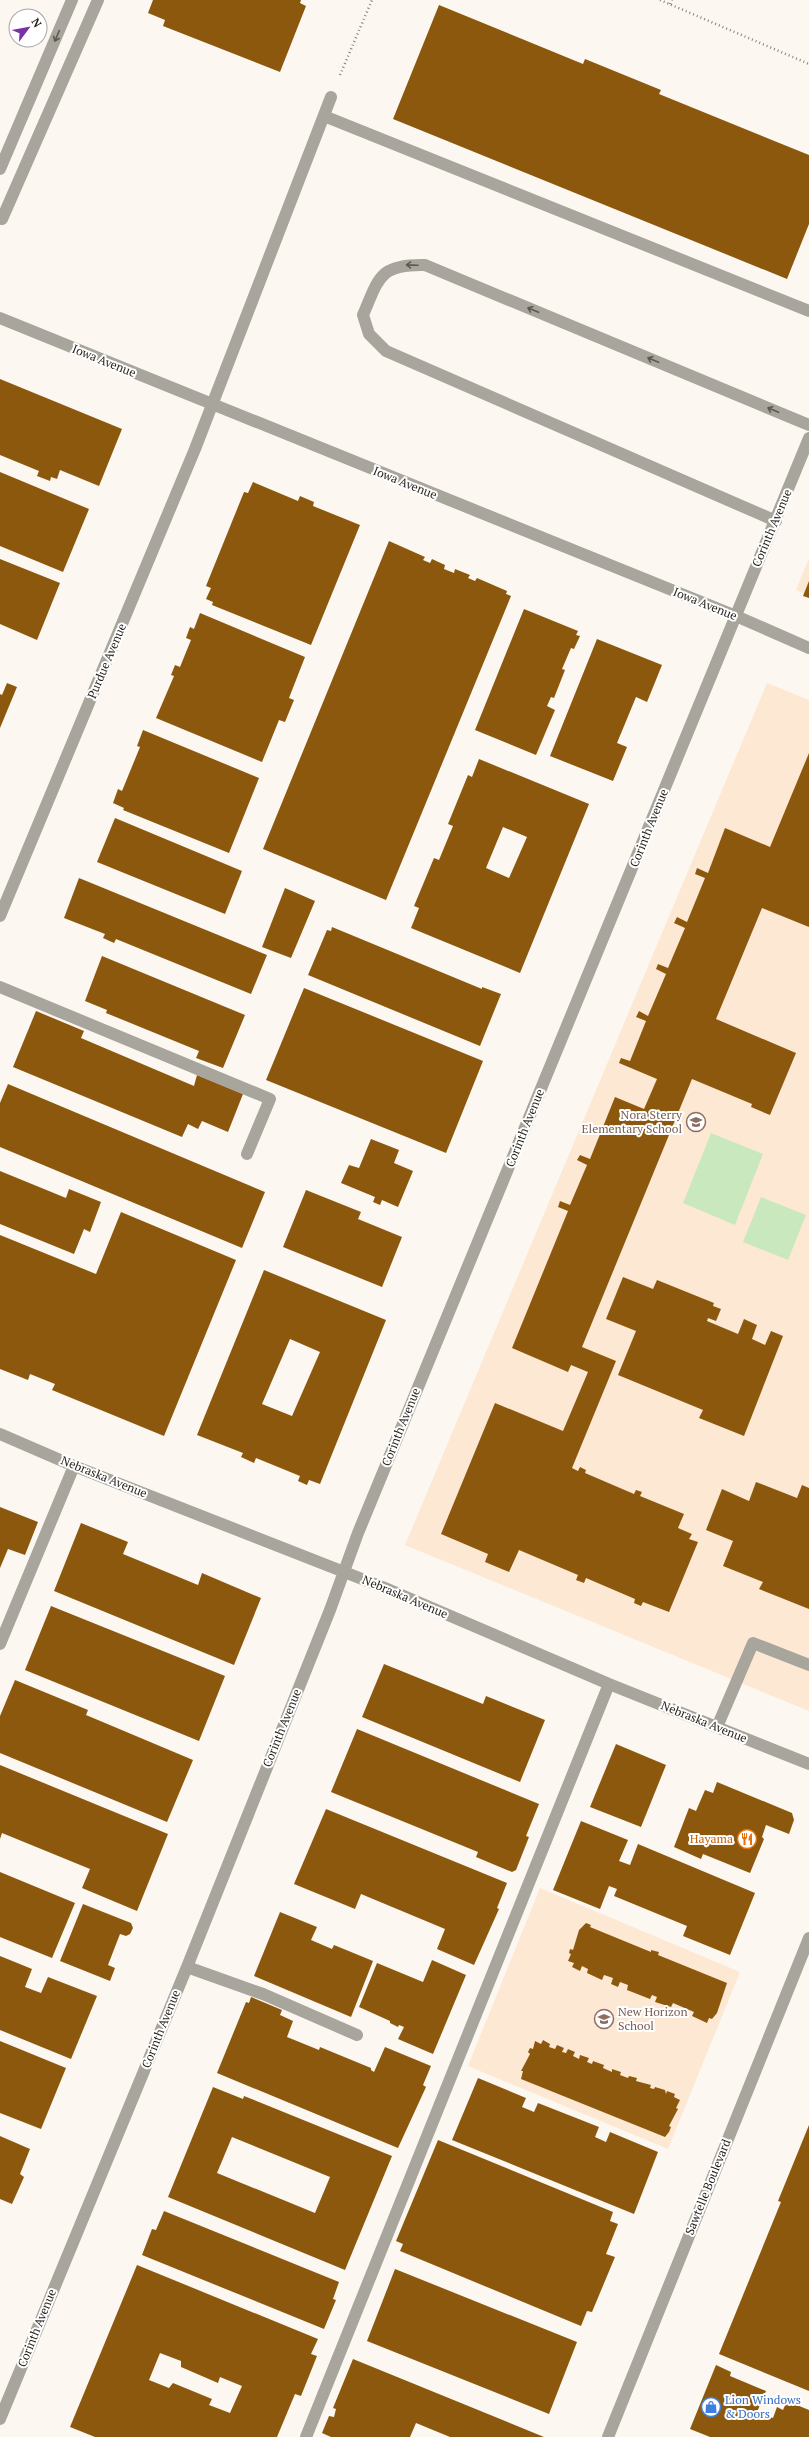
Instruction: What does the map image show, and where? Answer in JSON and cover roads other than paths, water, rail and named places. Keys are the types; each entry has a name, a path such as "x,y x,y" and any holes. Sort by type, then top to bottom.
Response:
{"street":[{"path":"0,169 72,0"},
{"path":"0,218 2,219 98,0"},
{"name":"Purdue Avenue","path":"0,916 213,406 331,97"},
{"path":"324,116 809,311"},
{"path":"776,521 386,351 369,334 363,315 380,276 403,265 425,265 809,425"},
{"name":"Iowa Avenue","path":"0,318 213,406 736,616 809,648"},
{"name":"Corinth Avenue","path":"0,2419 187,1967 344,1572 358,1533 809,438"},
{"path":"0,987 270,1099 247,1154"},
{"name":"Nebraska Avenue","path":"0,1434 74,1466 385,1588 609,1684 809,1764"},
{"path":"0,1644 74,1466"},
{"path":"717,1727 753,1643 809,1665"},
{"path":"306,2437 609,1684"},
{"name":"Sawtelle Boulevard","path":"608,2437 809,1938"},
{"path":"187,1967 263,1994 357,2035"}],"place":[{"name":"Nora Sterry Elementary School","path":"696,1122"},
{"name":"Hayama","path":"747,1839"},
{"name":"New Horizon School","path":"604,2019"},
{"name":"Lion Windows & Doors","path":"711,2407"}]}
